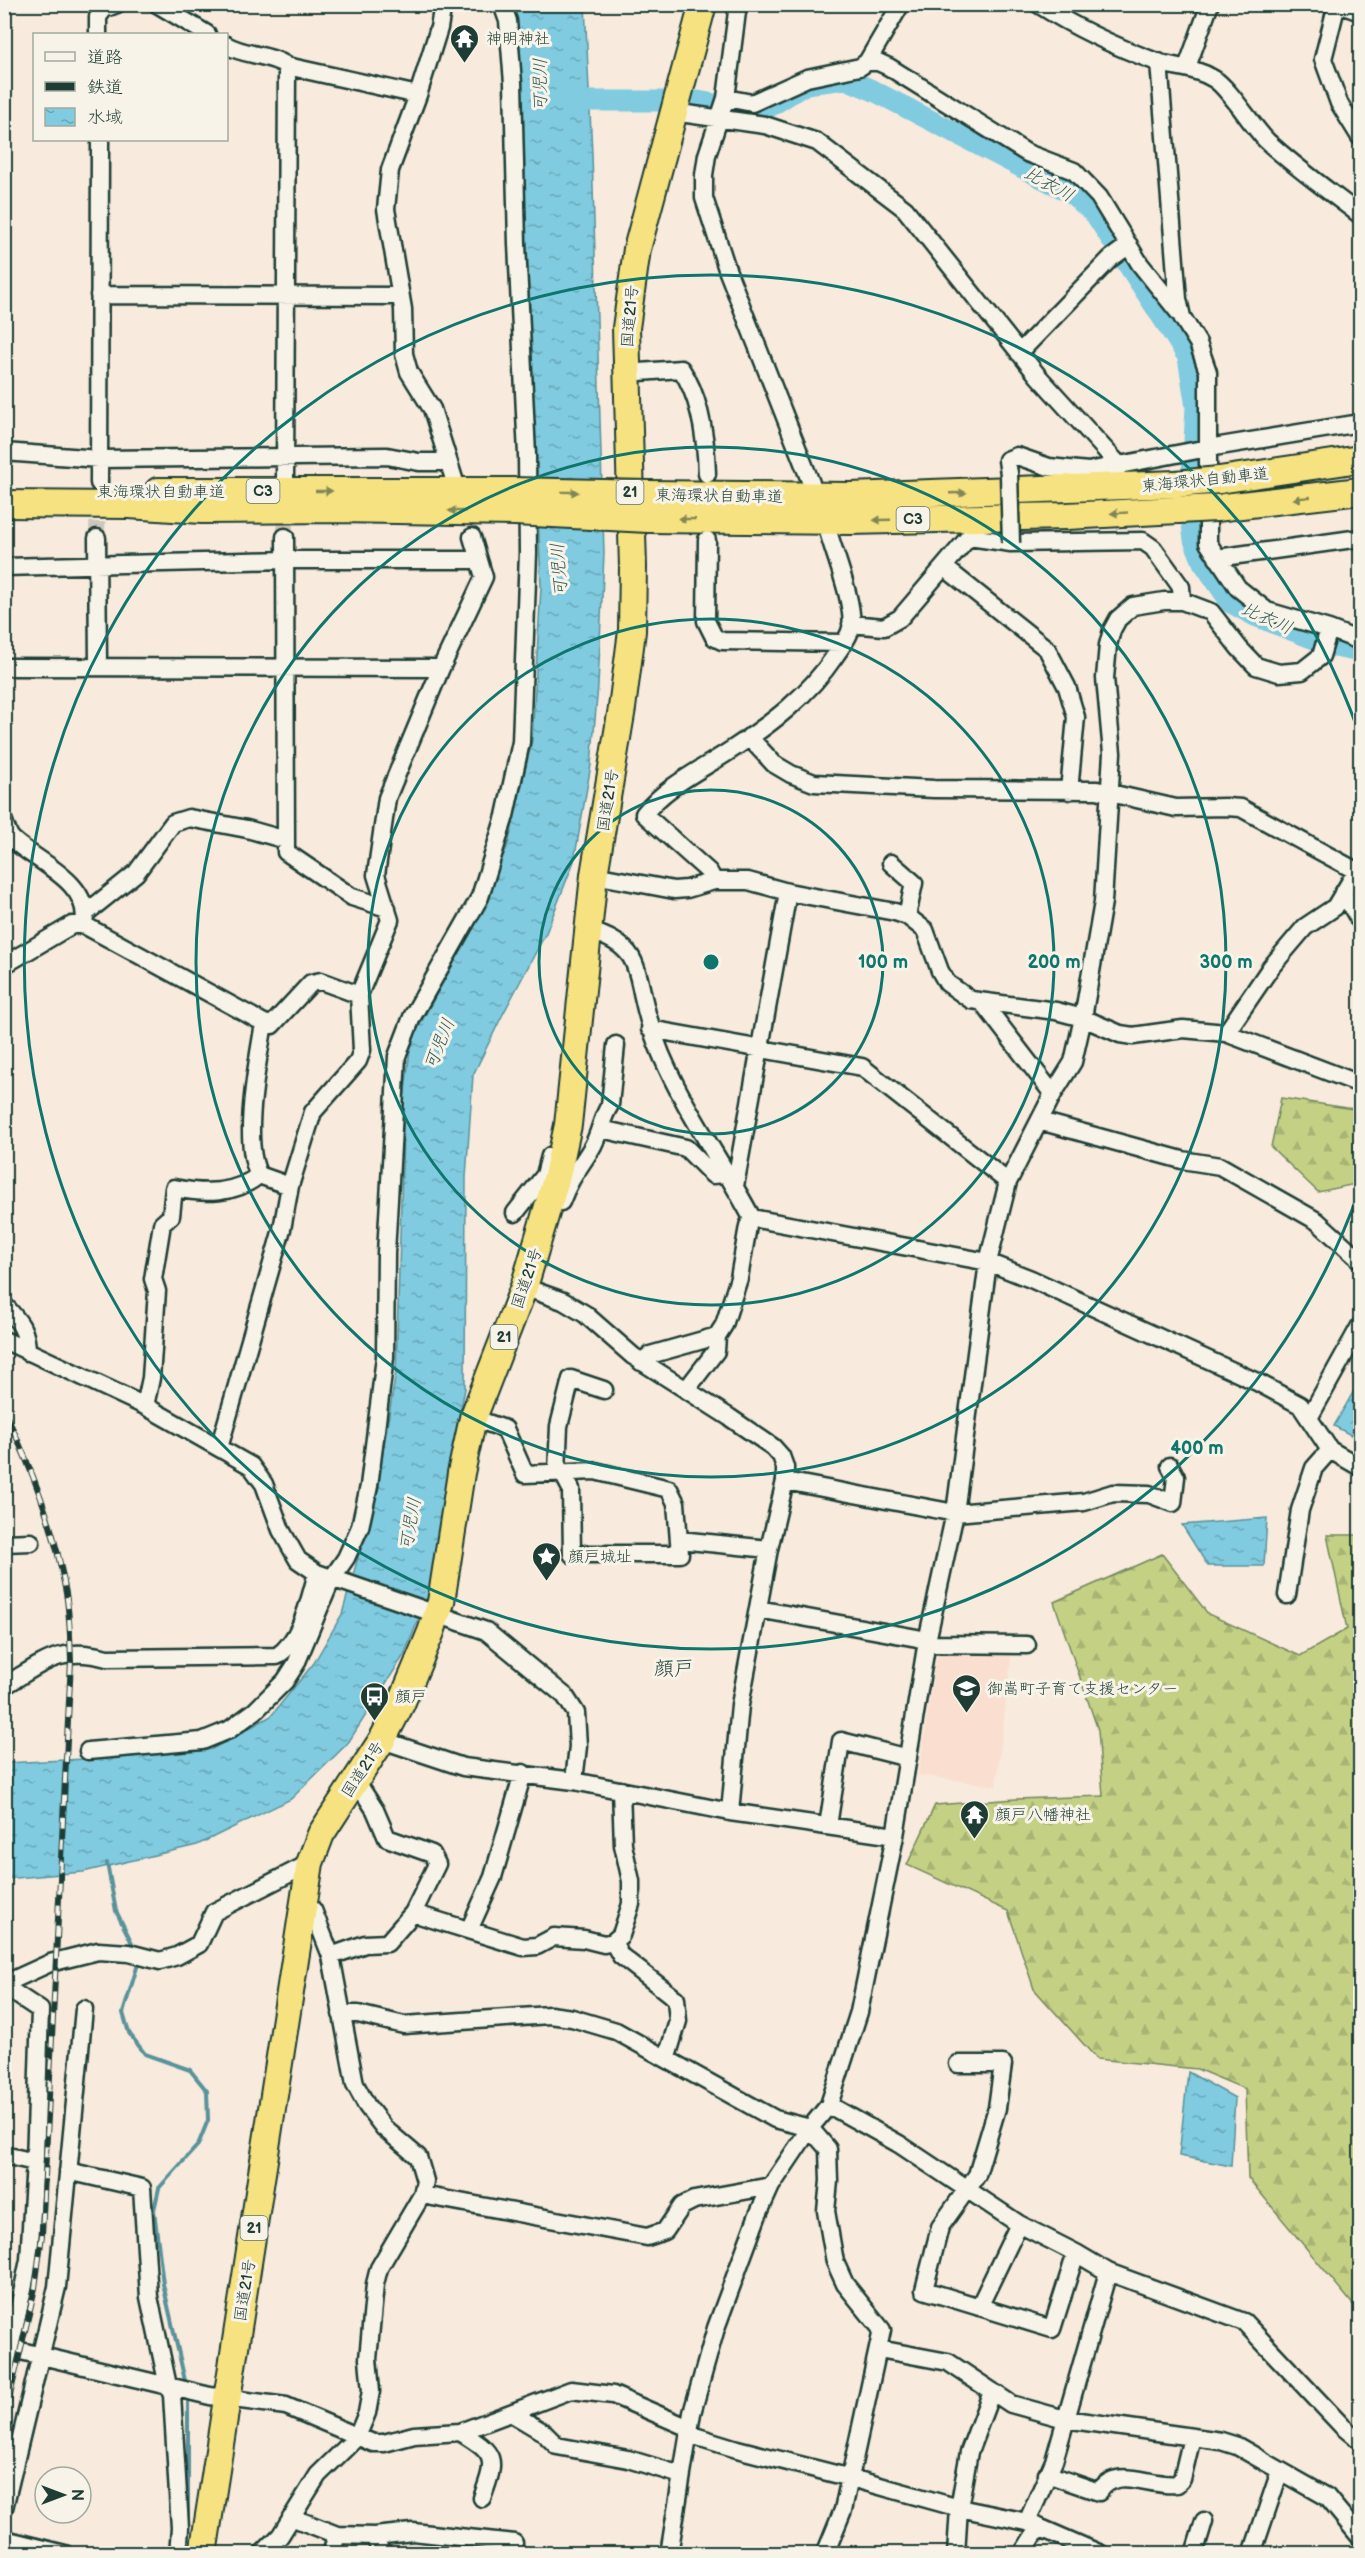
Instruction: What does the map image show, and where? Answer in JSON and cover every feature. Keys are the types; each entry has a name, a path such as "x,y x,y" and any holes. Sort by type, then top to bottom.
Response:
{"highway":[{"name":"国道21号","path":"203,2553 310,1863 321,1834 382,1740 417,1671 432,1613 473,1418 524,1287 551,1202 551,1175 568,1125 594,875 622,708 632,630 633,567 626,328 637,249 675,101 696,6"},
{"name":"東海環状自動車道","path":"648,506 1176,484 1219,480 1360,459"},
{"name":"東海環状自動車道","path":"7,493 648,506 850,521 1067,516 1216,508 1360,491"},
{"name":"東海環状自動車道","path":"7,493 202,510 513,502"},
{"path":"4,520 202,510"}],"street":[{"path":"98,33 98,17 104,9 117,4"},
{"path":"157,4 205,33"},
{"path":"443,4 439,28 418,95 390,170 386,209 400,296 404,354 409,372 432,409 454,479"},
{"path":"4,1686 57,1655 87,1652 107,1658 277,1656 284,1651 296,1634 325,1575 346,1558 360,1527 380,1416 385,1357 386,1253 397,1056 412,1017 480,897 505,816 521,742 528,553 527,455 517,244 513,83 508,21 502,4"},
{"path":"738,4 726,98 721,119 707,155 704,198 728,272 812,483"},
{"path":"726,98 752,103 807,78 860,68 867,63 901,4"},
{"path":"1038,4 1065,21 1159,63 1187,67 1216,80 1266,139 1293,164 1360,214"},
{"path":"1187,67 1210,4"},
{"path":"1360,12 1337,4 1323,59 1339,103 1360,137"},
{"path":"228,46 240,53 281,62 287,66 418,95"},
{"path":"867,63 878,62 889,67 1027,153 1074,171 1099,197 1140,264 1182,317 1198,343 1208,372 1209,543 1217,558 1238,588 1267,611 1329,629 1360,641"},
{"path":"1159,63 1178,299 1182,317"},
{"path":"285,483 287,66"},
{"path":"675,101 721,119 765,125 817,142 905,209 1019,353 1120,466"},
{"path":"99,483 100,141"},
{"path":"1019,353 1110,259 1129,245"},
{"path":"99,295 400,296"},
{"path":"626,373 681,369 692,384 706,447 707,474"},
{"path":"1011,543 1008,460 1017,456 1049,467 1088,471 1360,423"},
{"path":"4,452 99,459 387,456 419,462 448,462"},
{"path":"714,881 709,872 644,814 656,799 749,737 802,698 843,643 850,631 851,611 828,531"},
{"path":"285,537 286,852 352,897 387,908"},
{"path":"219,1448 282,1229 290,1186 313,1112 358,1061 362,1050 359,995 390,920 376,875 387,798 441,668 484,577 472,537"},
{"path":"851,624 884,627 900,618 969,537 1011,543 1143,541 1153,548 1181,587 1182,601"},
{"path":"97,538 98,666"},
{"path":"1217,558 1360,538"},
{"path":"707,540 705,621 714,637 722,641 843,643"},
{"path":"4,567 286,560 479,560"},
{"path":"944,567 1047,649 1067,687 1076,717 1069,791"},
{"path":"669,2553 688,2431 703,2367 716,2328 757,2217 771,2186 810,2128 829,2105 859,2012 894,1836 927,1641 954,1513 988,1262 1008,1182 1053,1094 1073,1062 1083,1018 1103,902 1112,753 1105,678 1112,630 1125,612 1133,606 1164,601 1182,601 1211,612 1256,666 1279,673 1302,671 1321,656 1329,629"},
{"path":"4,667 441,668"},
{"path":"749,737 774,764 814,783 1111,793 1176,808 1241,808 1358,872 1329,913 1305,927 1281,955 1226,1033"},
{"path":"4,965 85,919 136,873 173,823 189,818 247,829 286,840"},
{"path":"4,822 10,837 72,885 85,919 264,1023 272,1024 311,983 321,981 359,995"},
{"path":"891,863 914,883 907,916"},
{"path":"594,875 674,890 687,889 714,881 748,881 788,892 870,906 907,916 925,930 946,983 970,1000 1033,1006 1083,1018 1112,1031 1133,1036 1183,1029 1226,1033 1360,1084"},
{"path":"730,1180 761,1047 788,892"},
{"path":"1344,894 1360,921"},
{"path":"589,931 601,934 620,945 633,960 650,1029 662,1056 752,1218 988,1262 1032,1279 1300,1405 1330,1450 1360,1467"},
{"path":"982,1002 1053,1094"},
{"path":"264,1023 251,1108 254,1166 259,1175 290,1186"},
{"path":"650,1029 761,1047 862,1067 1008,1182"},
{"path":"551,1202 561,1203 567,1184 591,1149 601,1129 605,1112 610,1106 616,1045"},
{"path":"515,1213 551,1175 560,1087"},
{"path":"1040,1121 1182,1160 1220,1166 1317,1221 1360,1260"},
{"path":"601,1129 686,1148 713,1175 730,1180"},
{"path":"145,1406 151,1378 157,1290 153,1279 162,1224 171,1216 174,1188 195,1192 228,1191 251,1182 259,1175"},
{"path":"686,1389 716,1351 717,1336 724,1325 739,1278 748,1226 752,1218"},
{"path":"524,1287 563,1301 585,1314 641,1362 773,1447 781,1456 785,1467 785,1481 769,1549 740,1705 730,1812"},
{"path":"4,1305 17,1319 27,1336 27,1352"},
{"path":"1310,1418 1360,1326"},
{"path":"641,1362 650,1355 717,1336"},
{"path":"4,1340 145,1406 250,1466 264,1484 281,1530 298,1560 325,1575 486,1632 565,1696 576,1713 578,1746 574,1781"},
{"path":"473,1418 505,1429 525,1474 560,1472 595,1471 669,1489 676,1503 680,1554 572,1554 571,1489 560,1472 559,1426 571,1379 604,1390"},
{"path":"1287,1595 1300,1510 1314,1468 1330,1450"},
{"path":"785,1481 954,1513 1084,1502 1113,1493 1149,1494 1173,1503 1176,1477 1170,1466"},
{"path":"679,1540 769,1549"},
{"path":"4,1543 32,1542"},
{"path":"88,1751 202,1741 229,1730 273,1693 296,1664 325,1575"},
{"path":"758,1609 935,1644 1027,1645"},
{"path":"382,1740 463,1767 574,1781 730,1812 894,1836"},
{"path":"828,1826 841,1741 908,1758"},
{"path":"468,1930 493,1877 523,1773"},
{"path":"331,1956 365,1944 387,1943 413,1913 437,1864 432,1854 387,1838 375,1810 352,1785"},
{"path":"413,1913 523,1947 537,1946 554,1937 584,1939 604,1944 614,1942 621,1935 631,1904 631,1881 623,1845 621,1790"},
{"path":"4,2379 8,2348 29,2260 40,2010 4,1985 50,1963 98,1951 129,1953 160,1961 177,1956 199,1944 214,1912 310,1863"},
{"path":"262,2553 280,2536 318,2475 357,2437 367,2413 371,2391 369,2359 375,2284 379,2268 422,2195 425,2181 418,2157 384,2128 367,2106 355,2084 331,1956 313,1910 303,1902"},
{"path":"614,1942 621,1956 676,1999 678,2021 667,2057"},
{"path":"4,2508 57,2286 84,2009"},
{"path":"341,2014 358,2014 404,2025 550,2015 572,2018 616,2031 667,2057 775,2119 810,2128 828,2149 829,2181 826,2211 835,2262 845,2284 882,2330 843,2510 825,2553"},
{"path":"958,2064 1003,2064 997,2108 977,2175 940,2227 924,2290 1052,2329 1076,2253"},
{"path":"829,2105 899,2144 1019,2224 1108,2272 1245,2322 1343,2427 1360,2441"},
{"path":"4,2155 35,2162"},
{"path":"68,2171 142,2188 149,2297 168,2386 172,2395 180,2529 178,2553"},
{"path":"422,2195 647,2237 665,2231 682,2206 694,2200 771,2186"},
{"path":"980,2307 1019,2224"},
{"path":"1022,2553 1047,2474 1054,2461 1108,2272"},
{"path":"8,2348 228,2400 286,2406 373,2443 384,2443 414,2435 460,2432 571,2390 598,2392 629,2401 688,2431 737,2449 958,2508 1033,2524 1101,2553"},
{"path":"879,2349 948,2362 1011,2404 1065,2419 1221,2440 1237,2446 1327,2497 1360,2537"},
{"path":"956,2553 958,2508 969,2452 992,2391"},
{"path":"511,2413 543,2432 556,2446 628,2459 681,2475"},
{"path":"460,2432 484,2447 490,2456 493,2470 482,2498"},
{"path":"1047,2474 1099,2493 1102,2487 1118,2478 1178,2484 1182,2479 1192,2437"},
{"path":"1251,2553 1281,2471"},
{"path":"291,2517 337,2535 374,2536 413,2532 514,2542"},
{"path":"1194,2553 1204,2521"},
{"path":"331,2553 337,2535"},
{"path":"374,2536 382,2553"},
{"path":"4,2539 65,2553"}],"shaded area":[{"name":"御嵩町子育て支援センター","path":"938,1646 1012,1651 996,1786 918,1775"}],"green space":[{"path":"1281,1098 1360,1110 1360,1183 1318,1192 1271,1147"},
{"path":"1327,1535 1360,1535 1360,2313 1248,2178 1245,2089 1197,2069 1097,2059 1034,1989 1008,1911 907,1865 935,1805 1103,1796 1098,1730 1054,1602 1162,1554 1208,1614 1300,1656 1347,1629"}],"water":[{"name":"可児川","path":"512,5 585,5 592,154 604,553 598,686 591,765 574,861 546,933 473,1075 466,1177 465,1389 450,1460 430,1591 404,1655 348,1743 291,1799 197,1845 83,1872 5,1879 5,1763 125,1757 212,1749 271,1716 314,1663 342,1614 376,1494 396,1372 404,1099 411,1041 465,942 508,845 532,740 541,587 523,150"},
{"path":"1360,1380 1360,1440 1334,1426"},
{"path":"1267,1518 1264,1566 1208,1566 1182,1525"},
{"path":"1188,2072 1235,2098 1231,2166 1179,2156"}],"waterway":[{"name":"比衣川","path":"563,97 571,101 698,101 761,112 806,84 846,79 872,90 1071,193 1095,214 1188,357 1196,407 1190,508 1194,540 1203,562 1231,603 1255,616 1335,647 1360,652"},
{"path":"107,1863 116,1911 135,1949"},
{"path":"137,1959 138,1964 123,2013 129,2033 145,2054 190,2070 207,2091 208,2120 198,2145 159,2188 154,2210 163,2284 186,2385"},
{"path":"188,2396 188,2523"},
{"path":"186,2554 187,2536"}],"tunnel":[{"path":"97,538 98,497"},
{"path":"285,499 285,537"}],"railway":[{"path":"4,1410 32,1475 55,1542 68,1606 71,1661 42,2235 35,2288 4,2421"}],"place":[{"name":"神明神社","path":"465,64"},
{"name":"顔戸城址","path":"547,1582"},
{"name":"御嵩町子育て支援センター","path":"966,1714"},
{"name":"顔戸","path":"374,1722"},
{"name":"顔戸八幡神社","path":"974,1840"}],"district":[{"name":"顔戸","path":"674,1668"}]}
